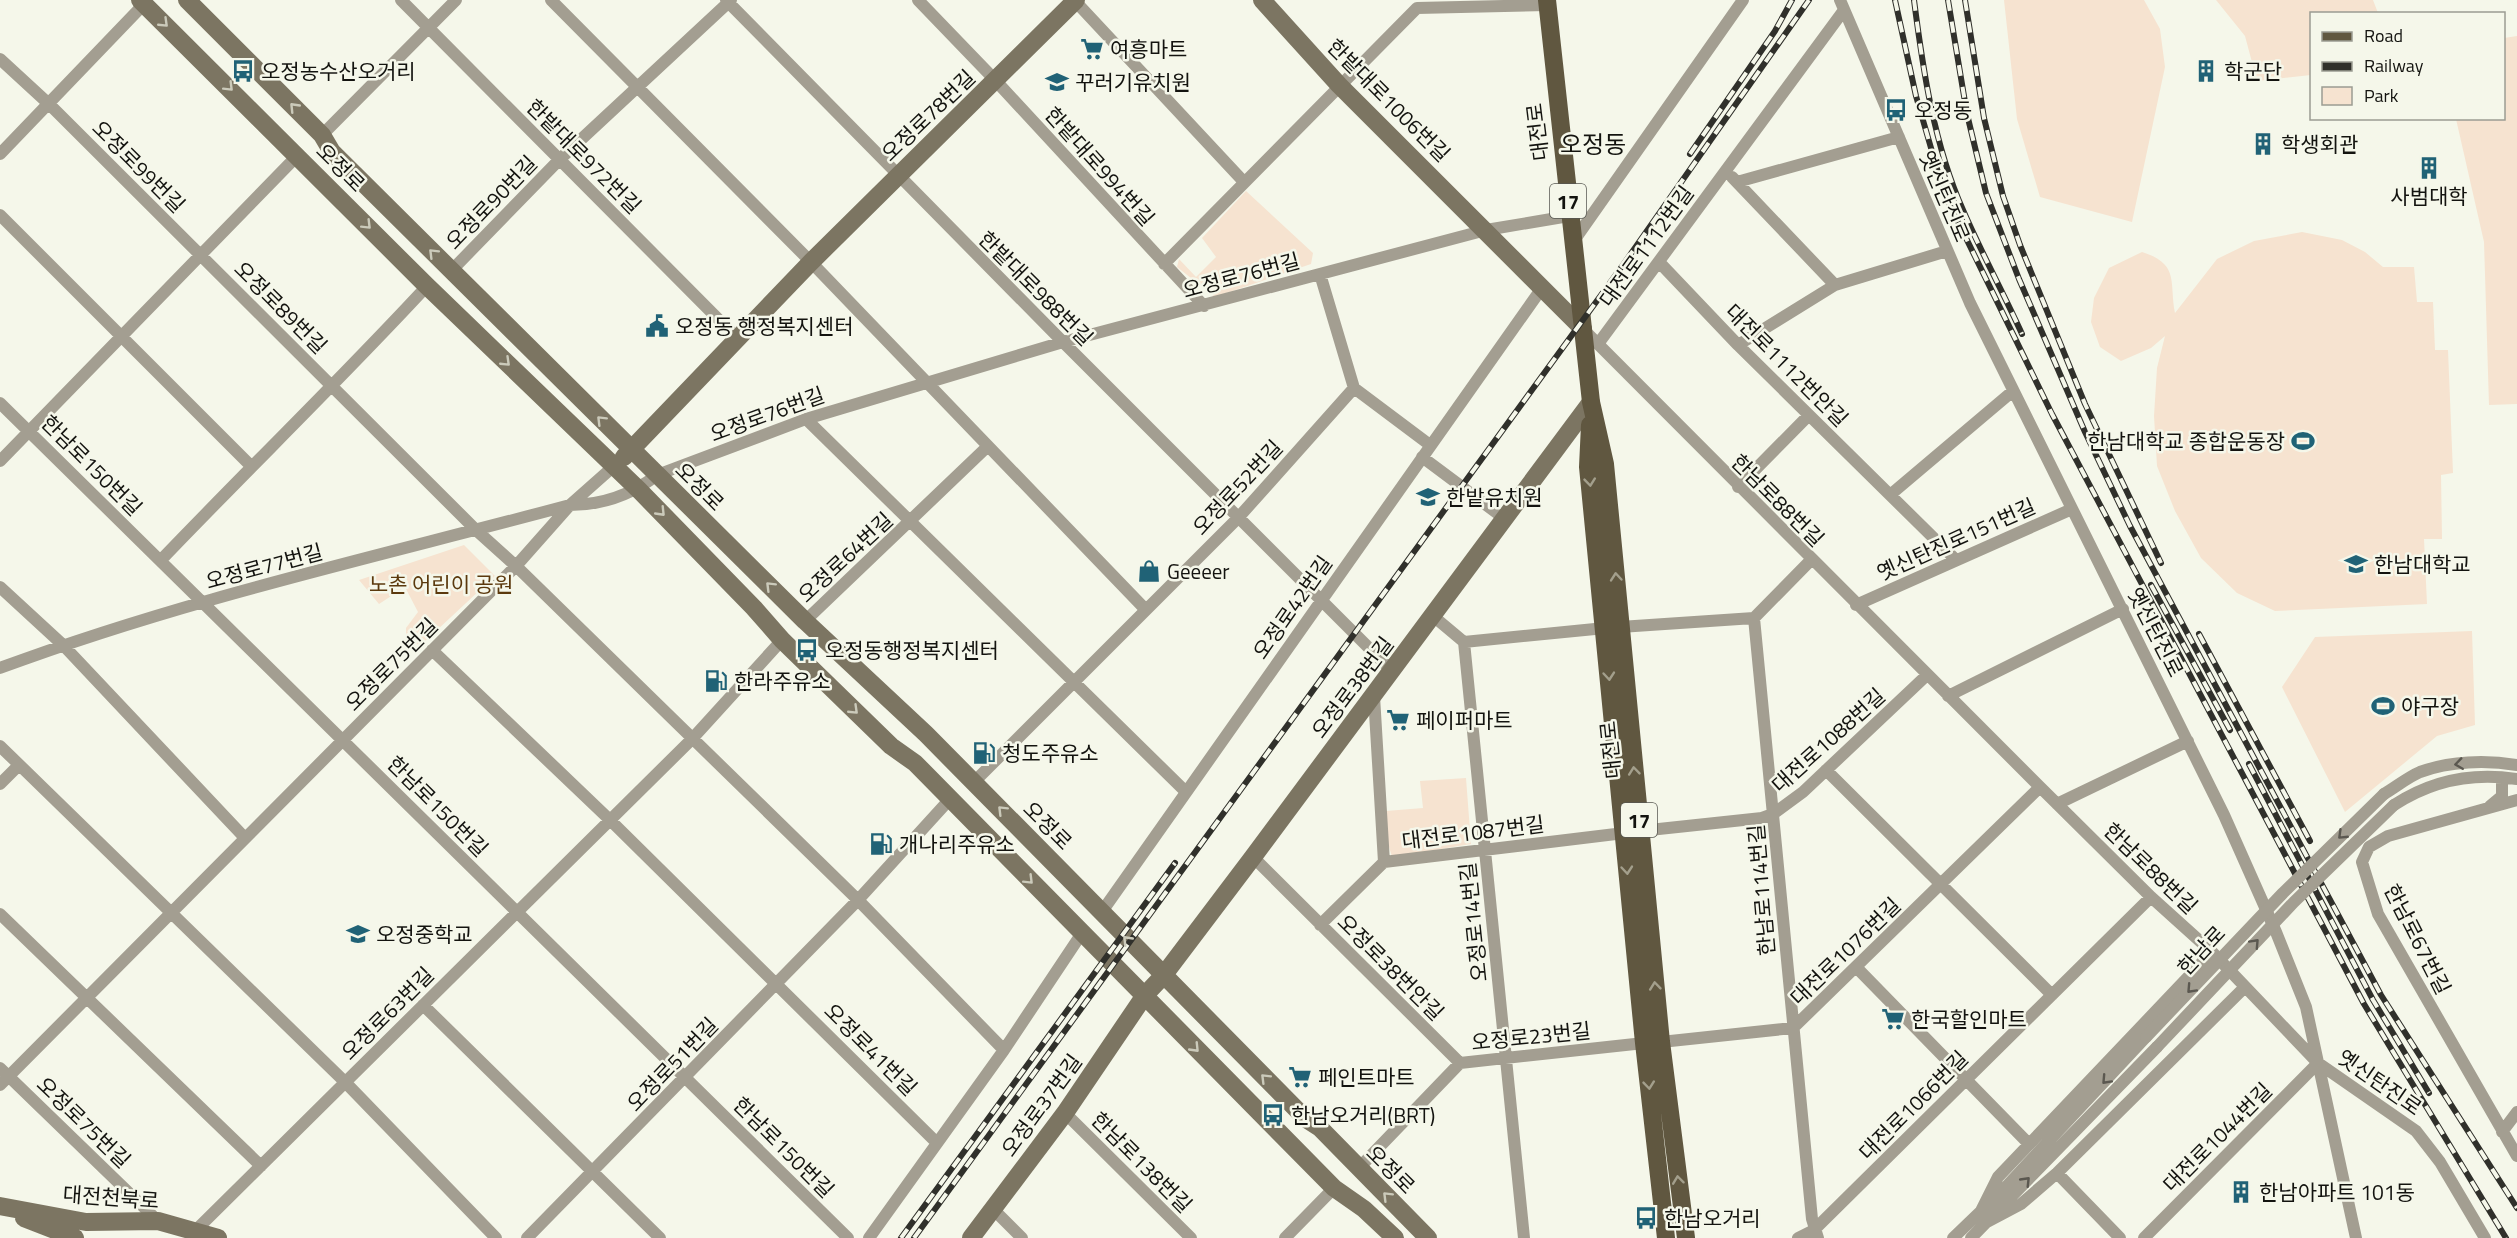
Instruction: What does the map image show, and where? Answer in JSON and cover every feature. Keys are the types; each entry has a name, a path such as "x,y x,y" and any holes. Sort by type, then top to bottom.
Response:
{"main road":[{"name":"오정로","path":"187,0 322,135 332,152 451,271 805,621 974,782 1162,976 1428,1238"},
{"name":"한밭대로1006번길","path":"1262,0 1339,85 1583,329"},
{"name":"오정로78번길","path":"631,450 811,262 1076,1"},
{"name":"오정로","path":"142,2 427,286 639,490 754,608 782,640 891,746 915,763 1334,1188 1364,1209 1395,1238"},
{"name":"대전로","path":"1547,3 1591,402 1588,466 1612,628 1652,1042 1666,1238"},
{"name":"오정로38번길","path":"1145,995 1253,857 1591,402"},
{"path":"614,466 631,450"},
{"name":"오정로37번길","path":"971,1238 1065,1113 1145,995"},
{"name":"대전로","path":"1652,1042 1686,1238"},
{"path":"0,1207 75,1238"},
{"name":"대전천북로","path":"0,1207 86,1222 158,1221 218,1238"}],"street":[{"name":"한밭대로972번길","path":"401,0 739,339"},
{"path":"322,135 456,0"},
{"path":"550,0 811,262 1146,610"},
{"name":"한밭대로994번길","path":"918,0 1204,306"},
{"path":"1573,243 1743,0"},
{"name":"오정로90번길","path":"451,271 560,159 729,1"},
{"name":"한밭대로988번길","path":"729,1 1063,342 1392,671"},
{"path":"1076,1 1244,182"},
{"path":"0,154 50,105 142,2"},
{"path":"1164,264 1339,85 1415,3 1547,3"},
{"name":"옛신탄진로","path":"1842,5 1970,303 2188,741 2276,932 2306,1007 2318,1063 2416,1131 2440,1162 2485,1238"},
{"name":"대전로1112번길","path":"1598,344 1726,170 1842,5"},
{"name":"오정로99번길","path":"0,59 50,105 201,255"},
{"path":"1737,182 1899,137"},
{"path":"0,460 298,155"},
{"path":"1726,170 1835,285"},
{"path":"0,215 120,338 251,466"},
{"name":"오정로76번길","path":"639,490 657,475 806,419 1063,342 1486,230 1569,216"},
{"path":"1738,345 1835,285 1947,251"},
{"name":"오정로89번길","path":"201,255 334,387"},
{"name":"대전로1112번안길","path":"1659,262 1738,345 1956,560"},
{"path":"1320,274 1354,388 1430,445"},
{"path":"161,560 251,466 334,387 427,286"},
{"name":"오정로42번길","path":"1101,913 1542,288"},
{"name":"한남로88번길","path":"1583,329 2040,788 2151,897 2212,952 2318,1063"},
{"path":"334,387 476,530 516,566 858,900 1004,1050"},
{"name":"오정로52번길","path":"974,782 1238,518 1354,388"},
{"path":"1890,495 2013,391"},
{"name":"한남로150번길","path":"0,403 848,1238"},
{"path":"1738,487 1809,415"},
{"name":"오정로64번길","path":"806,419 911,522"},
{"name":"오정로64번길","path":"805,621 987,447"},
{"path":"1422,457 1505,519"},
{"name":"오정로75번길","path":"158,1221 3,1077 86,999 516,566 570,505 614,466"},
{"name":"오정로77번길","path":"0,668 63,645 204,603 570,505 593,505 639,490"},
{"name":"옛신탄진로151번길","path":"1856,605 2072,509"},
{"path":"911,522 1185,791"},
{"path":"1433,616 1464,642 1754,618 1811,560"},
{"path":"0,587 63,645 245,838"},
{"path":"1948,696 2123,609"},
{"name":"한남로114번길","path":"1754,618 1793,1028 1816,1234"},
{"name":"오정로63번길","path":"194,1232 692,739 782,640"},
{"name":"오정로14번길","path":"1464,642 1524,1238"},
{"path":"432,650 777,984"},
{"name":"대전로1088번길","path":"1632,832 1762,818 1773,814 1826,770 1927,675"},
{"name":"대전로1087번길","path":"1374,696 1384,862 1632,832"},
{"path":"2057,804 2188,741"},
{"path":"0,746 170,914"},
{"name":"한남로","path":"1971,1238 1983,1218 2146,1037 2283,893 2384,794 2419,772 2462,763 2500,762 2517,765"},
{"path":"0,784 18,766"},
{"path":"1826,770 2052,995"},
{"name":"한남로","path":"1953,1238 1983,1218 2157,1047 2294,902 2394,805 2415,791 2447,780 2477,776 2517,779"},
{"path":"2489,807 2502,796 2502,778"},
{"name":"대전로1076번길","path":"1652,1042 1793,1028 2040,788"},
{"name":"오정로51번길","path":"527,1238 858,900 950,799"},
{"name":"한남로67번길","path":"2517,800 2388,836 2368,847 2362,862 2378,914 2517,1156"},
{"name":"오정로38번안길","path":"1253,857 1460,1063"},
{"name":"오정로38번안길","path":"1320,925 1384,862"},
{"name":"대전로1066번길","path":"1798,1238 1816,1234 1966,1080 2151,897"},
{"path":"0,914 261,1166"},
{"name":"오정로63번길","path":"170,914 345,1082"},
{"path":"869,1238 1004,1050 1082,933"},
{"path":"1983,1218 1998,1177 2212,952"},
{"path":"1856,968 2029,1144"},
{"name":"오정로41번길","path":"777,984 937,1143"},
{"path":"1983,1218 2021,1204 2057,1173 2245,987"},
{"path":"423,1005 660,1238"},
{"name":"오정로23번길","path":"1359,1168 1460,1063 1652,1042"},
{"path":"2318,1063 2356,1238"},
{"name":"대전로1044번길","path":"2144,1238 2318,1063"},
{"path":"345,1082 496,1238"},
{"path":"2502,1132 2517,1112"},
{"name":"한남로138번길","path":"1065,1113 1191,1238"},
{"path":"2057,1173 2120,1238"},
{"path":"1285,1238 1334,1188"},
{"path":"993,1209 1022,1238"}],"green space":[{"path":"2004,0 2144,0 2160,29 2165,67 2132,222 2040,197 2017,119"},
{"path":"2216,0 2373,0 2378,12 2310,12 2310,75 2257,81 2245,36"},
{"path":"2517,36 2517,404 2489,405 2484,242 2456,120 2505,120 2505,38"},
{"path":"1246,191 1313,253 1311,264 1215,297 1177,267 1179,259 1196,277 1216,257 1202,238"},
{"name":"한남대학교 종합운동장","path":"2302,232 2342,240 2365,252 2383,267 2414,267 2417,302 2433,302 2435,350 2448,350 2453,473 2441,475 2442,539 2424,539 2427,604 2275,611 2237,593 2201,558 2175,511 2157,466 2154,416 2157,368 2165,336 2151,348 2121,361 2100,347 2091,322 2094,298 2109,268 2142,252 2154,257 2168,268 2175,313 2217,259 2254,241"},
{"name":"노촌 어린이 공원","path":"464,545 495,576 421,645 406,641 406,628 418,612 405,587 379,604 359,580"},
{"name":"야구장","path":"2472,631 2475,725 2437,736 2345,812 2282,687 2315,637"},
{"path":"1466,778 1471,844 1392,857 1388,843 1386,811 1423,808 1420,781"}],"railway":[{"path":"1690,154 1775,31 1792,0"},
{"path":"914,1238 1623,265 1809,0"},
{"path":"1895,0 1916,96 1944,193 2052,414 2364,1004 2506,1238"},
{"path":"1914,0 1931,107 1944,160 1970,226 2022,334"},
{"path":"1948,0 1967,114 1986,193 2019,279 2085,432 2130,526 2381,995 2517,1208"},
{"path":"1965,0 1984,118 2003,196 2020,245 2085,404 2161,563"},
{"path":"2151,585 2230,730"},
{"path":"2199,634 2310,841"},
{"path":"2249,764 2373,1000 2429,1093"},
{"path":"901,1238 1175,863"}],"place":[{"name":"여흥마트","path":"1092,49"},
{"name":"오정농수산오거리","path":"243,71"},
{"name":"학군단","path":"2206,71"},
{"name":"꾸러기유치원","path":"1057,82"},
{"name":"오정동","path":"1896,110"},
{"name":"학생회관","path":"2263,144"},
{"name":"사범대학","path":"2429,168"},
{"name":"오정동 행정복지센터","path":"657,326"},
{"name":"한남대학교 종합운동장","path":"2303,441"},
{"name":"한밭유치원","path":"1428,497"},
{"name":"한남대학교","path":"2356,564"},
{"name":"Geeeer","path":"1149,571"},
{"name":"오정동행정복지센터","path":"807,650"},
{"name":"한라주유소","path":"716,681"},
{"name":"야구장","path":"2383,706"},
{"name":"페이퍼마트","path":"1398,720"},
{"name":"청도주유소","path":"984,753"},
{"name":"개나리주유소","path":"881,844"},
{"name":"오정중학교","path":"358,934"},
{"name":"한국할인마트","path":"1893,1019"},
{"name":"페인트마트","path":"1300,1077"},
{"name":"한남오거리(BRT)","path":"1273,1115"},
{"name":"한남아파트 101동","path":"2241,1192"},
{"name":"한남오거리","path":"1646,1218"}],"district":[{"name":"오정동","path":"1593,144"}]}
